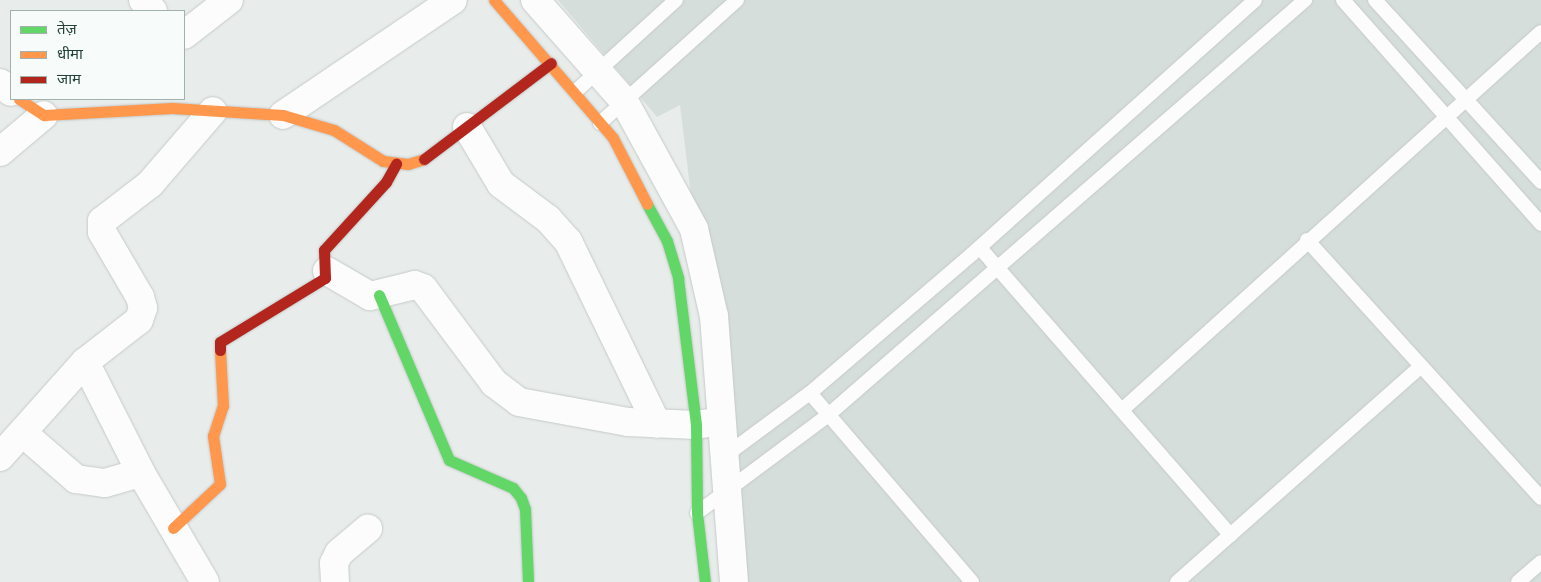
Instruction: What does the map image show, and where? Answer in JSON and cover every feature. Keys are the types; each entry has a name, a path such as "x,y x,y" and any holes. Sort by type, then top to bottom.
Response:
{"street":[{"path":"143,0 152,10"},
{"path":"185,34 228,0"},
{"path":"283,115 453,0"},
{"path":"494,0 576,91 600,123 624,157 667,241 709,423 725,457 726,492 734,582"},
{"path":"535,0 598,68 624,101 694,230 714,316 709,423 698,476 697,513 705,582"},
{"path":"0,152 44,115 173,103 213,110 283,115 334,130 383,161 396,164 423,159 551,63"},
{"path":"0,83 10,91"},
{"path":"21,100 44,115"},
{"path":"0,457 24,434 85,362 139,320 143,308 102,232 102,221 150,184 213,110"},
{"path":"467,127 501,184 548,219 568,241 657,424"},
{"path":"396,164 386,182 328,243 323,258 327,271 360,292 380,295 415,286 423,288 494,383 519,402 657,424 709,423"},
{"path":"173,528 220,484 213,436 223,406 220,342 320,284 327,271"},
{"path":"380,295 449,460 513,488 521,498 525,509 528,582"},
{"path":"85,362 140,473 205,582"},
{"path":"24,434 76,479 105,483 140,473"},
{"path":"335,582 334,563 339,553 368,529"}],"lane":[{"path":"576,91 598,68 676,0"},
{"path":"600,123 737,0"},
{"path":"698,476 810,394 980,248 1256,0"},
{"path":"697,513 828,416 999,269 1305,0"},
{"path":"1343,0 1446,114 1541,224"},
{"path":"1375,0 1466,97 1541,182"},
{"path":"1122,410 1446,114 1541,32"},
{"path":"1307,240 1420,367 1541,498"},
{"path":"980,248 1230,535"},
{"path":"1177,582 1420,367"},
{"path":"810,394 972,582"},
{"path":"1518,582 1541,562"}],"shaded area":[{"path":"558,0 1541,0 1541,582 738,582 680,105 657,117"}],"traffic: fast":[{"path":"647,204 667,241 678,278 696,425 697,513 705,582"},
{"path":"379,295 449,460 513,488 521,498 525,509 528,582"}],"traffic: slow":[{"path":"494,0 613,138 647,204"},
{"path":"21,100 44,115 172,108 283,115 334,130 383,161 408,164 424,159"},
{"path":"173,528 220,484 213,436 223,406 220,350"}],"traffic: jam":[{"path":"424,159 551,63"},
{"path":"220,350 220,342 325,278 324,250 386,182 396,164"}]}
